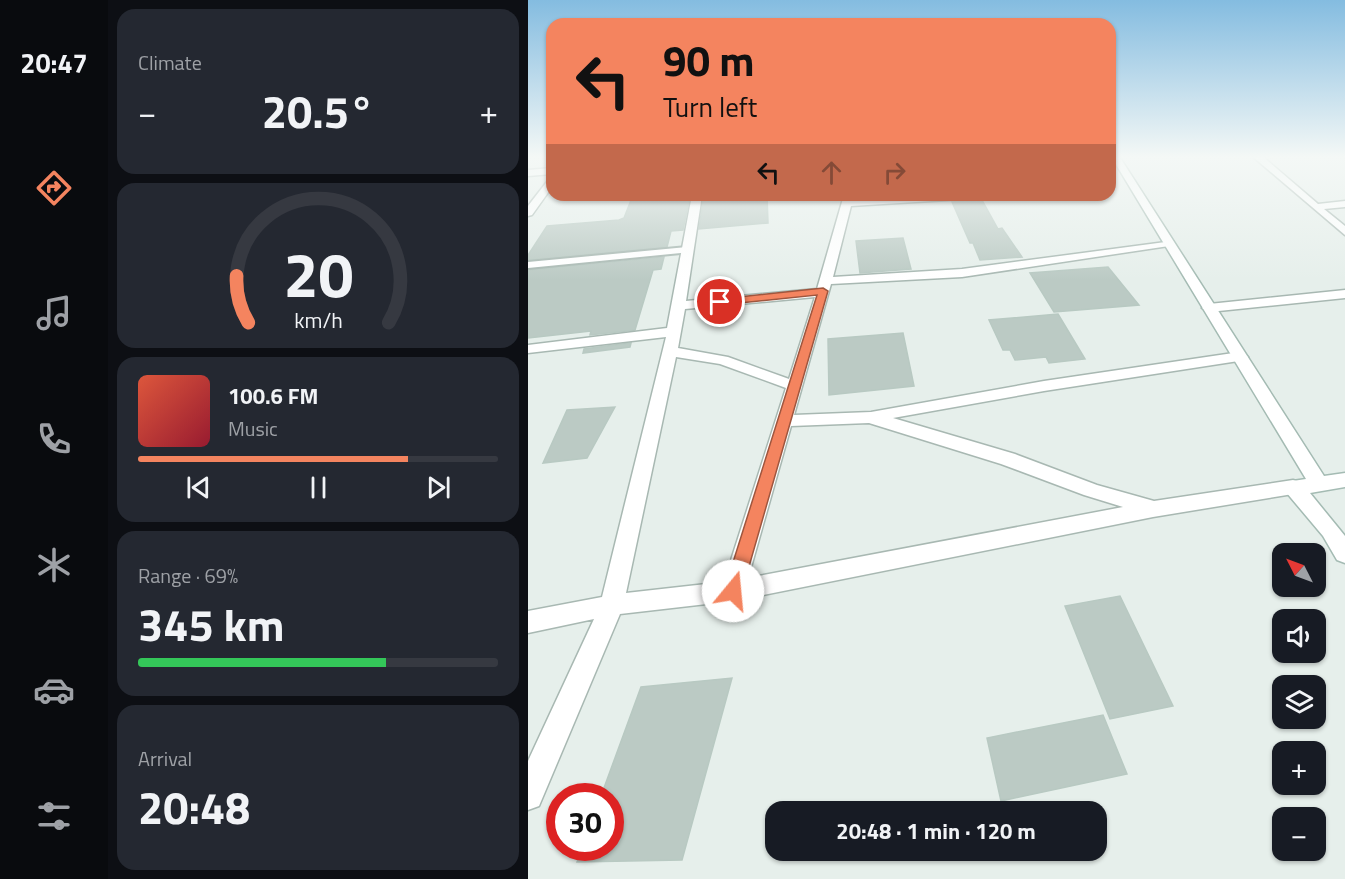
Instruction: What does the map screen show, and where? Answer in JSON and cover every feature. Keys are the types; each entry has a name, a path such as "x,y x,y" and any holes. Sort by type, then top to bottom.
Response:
{"street":[{"path":"528,213 540,197"},
{"path":"1140,197 1319,485"},
{"path":"1304,197 1345,232"},
{"path":"528,795 612,605 674,332 696,201"},
{"path":"733,591 848,201"},
{"path":"1316,207 1345,204"},
{"path":"678,306 824,286 962,273 1169,243"},
{"path":"1209,308 1345,294"},
{"path":"528,349 674,332"},
{"path":"670,351 723,360 794,386"},
{"path":"783,421 870,417 1044,386 1240,357"},
{"path":"870,417 1008,459 1090,490 1153,509"},
{"path":"528,622 612,605 733,591 1153,509 1345,480"},
{"path":"1293,487 1330,530 1345,554"}],"lane":[{"path":"528,265 687,250"}],"building":[{"path":"631,201 689,201 683,230 671,231 667,247 528,260 528,255 547,226 624,218"},
{"path":"703,201 767,201 768,223 699,229"},
{"path":"983,201 998,229 1002,228 1022,257 980,260 952,202"},
{"path":"903,238 911,269 860,273 856,241"},
{"path":"664,257 661,269 653,270 635,330 590,335 591,331 528,338 528,270"},
{"path":"1108,267 1139,305 1054,312 1030,273"},
{"path":"1058,314 1085,359 1049,363 1046,357 1015,360 1010,350 1003,350 989,320"},
{"path":"903,333 914,386 829,395 828,339"},
{"path":"631,343 630,347 583,353 584,349"},
{"path":"615,407 587,458 543,463 567,410"},
{"path":"1120,596 1173,706 1110,719 1065,606"},
{"path":"732,678 682,860 577,862 624,861 624,783 606,783 641,687"},
{"path":"1103,715 1127,774 1001,801 987,738"}],"route":[{"path":"720,302 823,291 733,591"}]}
